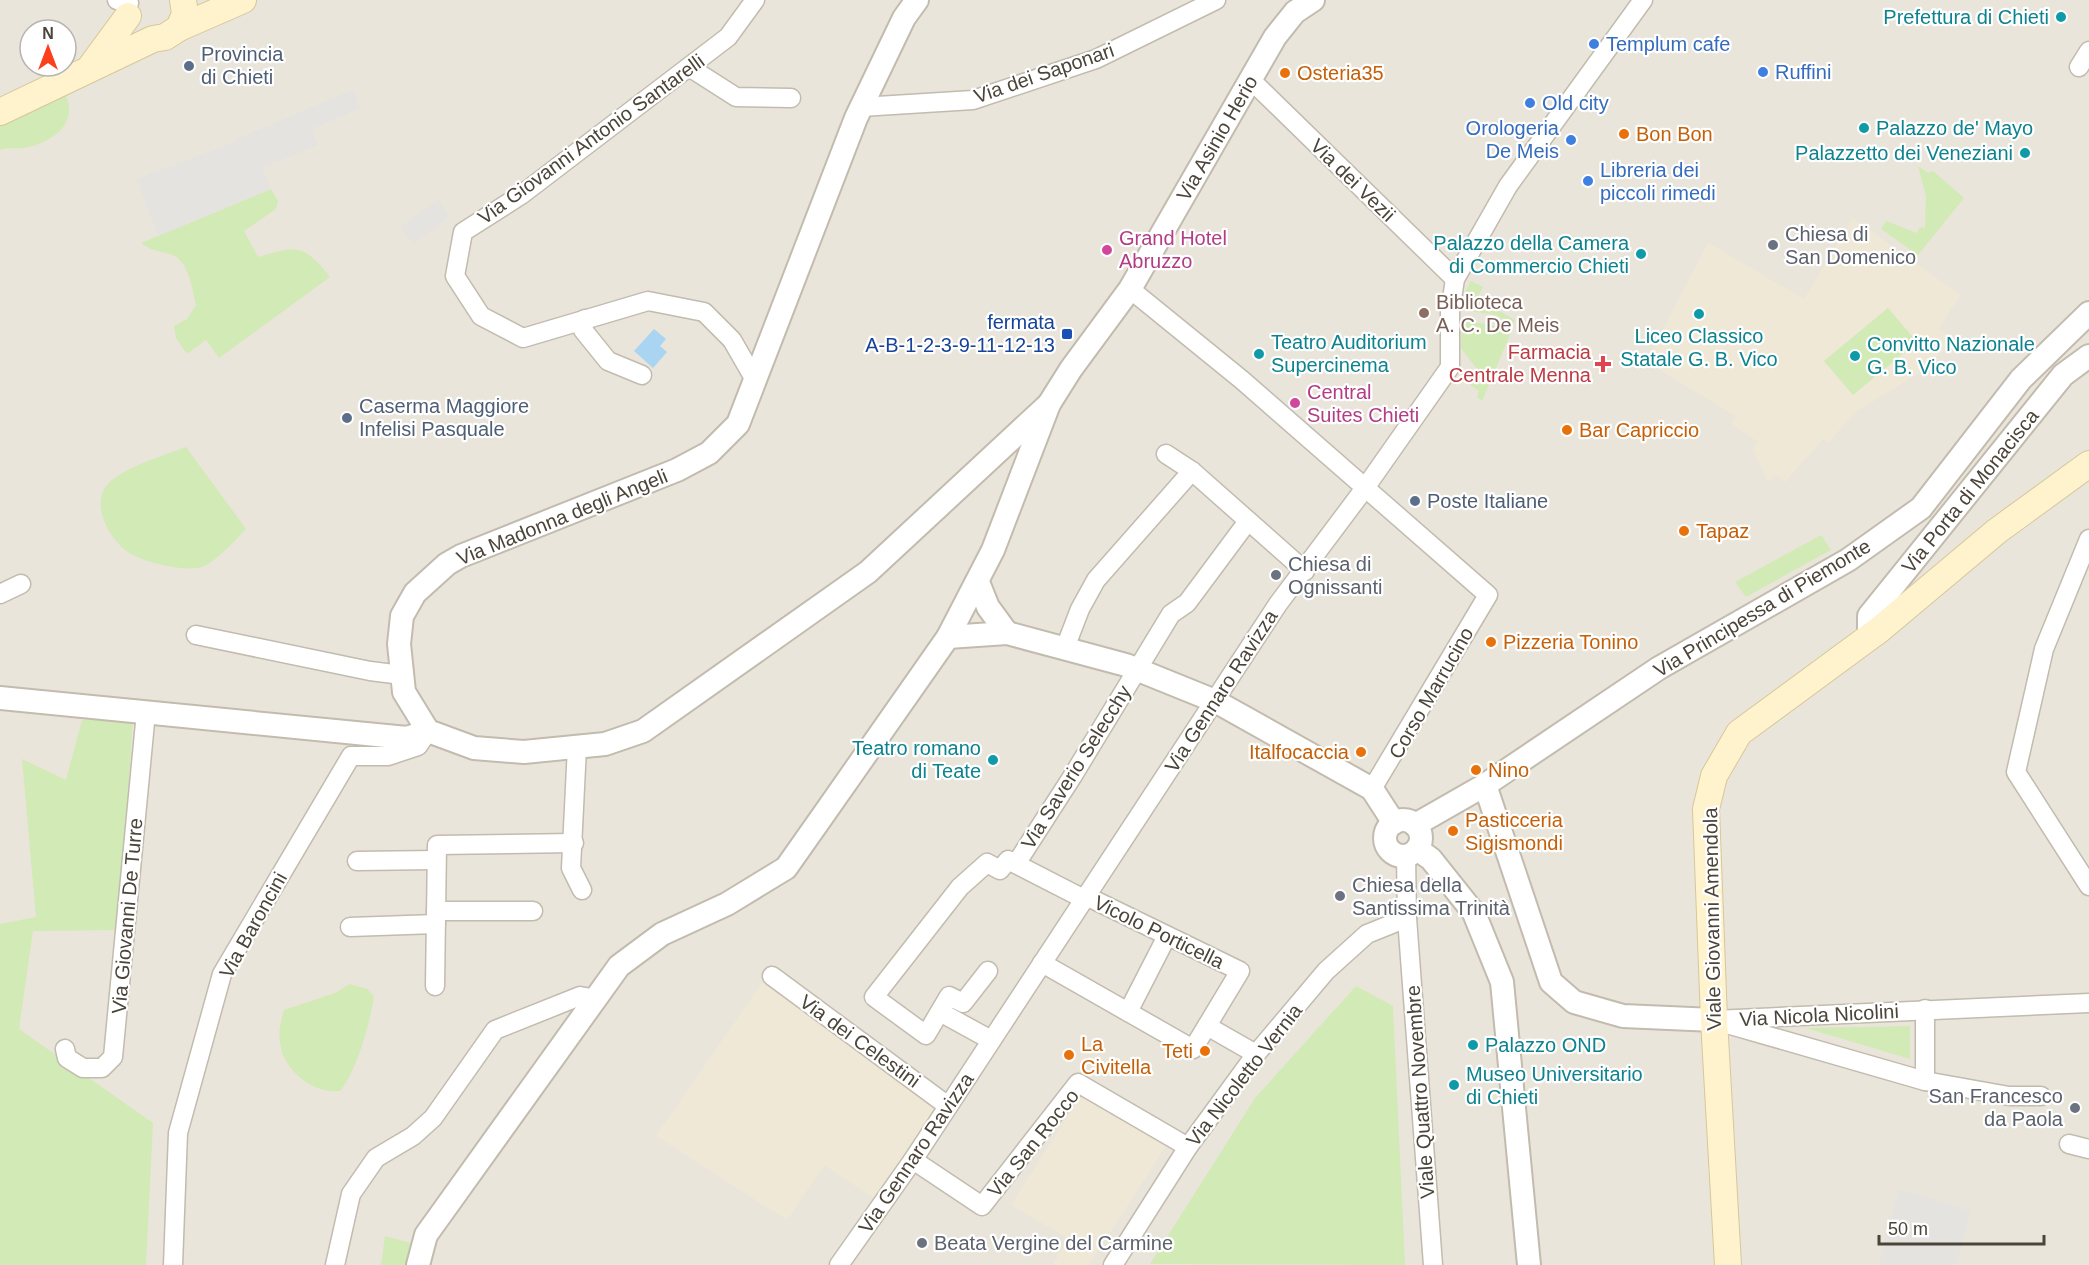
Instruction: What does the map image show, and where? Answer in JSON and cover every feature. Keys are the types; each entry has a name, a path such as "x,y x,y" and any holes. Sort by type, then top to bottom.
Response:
{"main road":[{"path":"179,28 185,14 183,0"},
{"path":"0,112 85,74 153,39 165,37 179,28 243,0"},
{"path":"127,3 139,33 153,39"},
{"path":"85,74 127,3"},
{"name":"Viale Giovanni Amendola","path":"1728,1265 1714,1020 1706,809 1714,776 1739,733 1869,636 1998,531 2089,464"}],"street":[{"name":"Via Giovanni Antonio Santarelli","path":"755,380 732,340 704,312 648,301 523,338 481,316 455,276 463,232 521,195 728,37 756,0"},
{"name":"Via Madonna degli Angeli","path":"428,731 404,692 399,644 402,616 415,592 447,564 677,470 709,453 738,424 861,107 904,18 917,0"},
{"name":"Via dei Saponari","path":"861,107 973,100 1096,59 1216,0"},
{"name":"Via Asinio Herio","path":"1049,404 1071,369 1130,289 1275,37 1295,12 1313,0"},
{"path":"1455,279 1508,186 1634,3"},
{"path":"2079,67 2089,51"},
{"path":"689,67 736,97 791,98"},
{"name":"Via dei Vezii","path":"1251,80 1455,279"},
{"name":"Via Gennaro Ravizza","path":"839,1265 913,1160 1278,604 1305,571 1450,367 1450,312 1455,279"},
{"path":"1130,289 1242,380 1365,488"},
{"name":"Via Principessa di Piemonte","path":"1405,824 1485,785 1659,668 1848,560 1921,508 2020,379 2089,313"},
{"path":"585,319 583,330 608,361 642,375"},
{"name":"Via Porta di Monacisca","path":"1869,636 1869,616 2063,375 2089,356"},
{"path":"418,1265 426,1235 620,966 662,934 728,904 786,868 948,637 978,582 1049,404"},
{"path":"0,698 406,738 428,731 474,748 524,752 605,744 643,731 868,572 1049,404"},
{"path":"1166,454 1192,471 1305,571"},
{"path":"1065,648 1080,609 1096,580 1192,471"},
{"name":"Corso Marrucino","path":"1365,488 1488,596 1372,789"},
{"name":"Via Saverio Selecchy","path":"1016,864 1171,614 1187,603 1248,521"},
{"path":"2089,539 2044,649 2016,772 2089,886"},
{"path":"978,582 988,607 1006,633"},
{"path":"0,594 21,585"},
{"path":"948,637 1006,633 1137,669 1215,701 1372,789 1405,824 1421,837 1411,852"},
{"path":"196,635 402,675"},
{"name":"Via Giovanni De Turre","path":"65,1048 67,1058 83,1068 102,1068 113,1057 146,712"},
{"name":"Via Baroncini","path":"173,1265 178,1133 222,974 351,756 388,756 418,746 428,731"},
{"path":"577,747 571,868 582,890"},
{"name":"Via Nicola Nicolini","path":"1485,785 1551,982 1574,1002 1623,1016 1714,1020 2089,1003"},
{"path":"1405,824 1386,833 1387,846 1393,852 1411,852 1431,860 1474,913 1502,982 1529,1265"},
{"path":"435,986 437,845 574,843"},
{"name":"Viale Quattro Novembre","path":"1411,852 1407,918 1433,1265"},
{"path":"357,861 436,860"},
{"path":"988,971 963,1003 949,996 926,1035 874,997 960,887 987,863 999,870 1008,860 1085,898"},
{"name":"Vicolo Porticella","path":"1085,898 1240,971 1207,1026"},
{"path":"350,927 533,911"},
{"name":"Via Nicoletto Vernia","path":"1113,1265 1188,1147 1256,1054 1326,971 1366,934 1407,918"},
{"path":"1128,1012 1167,936"},
{"path":"1042,963 1193,1048 1207,1026 1256,1054"},
{"name":"Via dei Celestini","path":"772,976 948,1106"},
{"path":"335,1265 351,1194 376,1158 413,1136 433,1118 495,1030 580,996 596,999"},
{"path":"1925,1009 1925,1081"},
{"path":"940,1012 991,1040"},
{"path":"1714,1020 1925,1081 2009,1096 2041,1096"},
{"name":"Via San Rocco","path":"913,1160 982,1206 1078,1083 1188,1147"},
{"path":"2068,1144 2089,1149"}],"shaded area":[{"path":"0,0 2089,0 2089,1265 109,1265 0,1041"},
{"path":"354,89 360,109 312,129 318,145 263,168 271,189 158,236 136,179 237,141 237,139"},
{"path":"438,199 450,216 413,244 401,227"},
{"name":"Convitto Nazionale G. B. Vico","path":"1853,218 1960,295 1939,329 1956,339 1921,372 1854,413 1828,443 1823,439 1785,482 1777,475 1768,482 1753,450 1758,442 1732,424 1736,416 1646,362 1708,243 1804,299"},
{"path":"762,983 938,1106 874,1198 824,1165 787,1220 656,1136"},
{"path":"1082,1094 1166,1146 1089,1265 1053,1265 1068,1238 1011,1205"},
{"path":"1899,1189 1971,1211 1956,1265 1879,1265"}],"green space":[{"path":"62,89 68,100 69,111 67,120 55,135 46,141 24,148 0,150 0,119"},
{"path":"1918,166 1928,173 1933,171 1964,198 1918,255 1881,229 1886,221 1917,233 1920,227 1925,228 1926,196"},
{"path":"271,189 278,201 276,209 244,231 258,257 298,250 313,258 330,277 219,358 206,340 187,354 176,338 174,326 187,319 196,305 186,269 178,258 141,243"},
{"path":"1471,281 1483,287 1477,298 1515,320 1513,325 1496,315 1463,310 1464,294"},
{"path":"1888,308 1917,342 1853,395 1824,361"},
{"path":"1462,319 1512,330 1482,401 1477,397 1479,391 1469,384 1477,369 1461,348"},
{"path":"186,447 246,529 217,558 198,568 157,564 127,551 119,545 107,527 101,507 101,497 105,488 119,475 142,463"},
{"path":"1821,535 1831,550 1746,597 1735,582"},
{"path":"133,716 120,930 33,931 19,1029 153,1123 146,1265 0,1265 0,924 36,917 22,759 66,780 82,720"},
{"path":"350,984 367,989 374,996 366,1032 352,1072 340,1091 320,1089 301,1079 282,1053 279,1034 284,1010 335,993"},
{"path":"1356,986 1393,1006 1405,1265 1150,1264 1255,1098"},
{"path":"1910,1026 1910,1059 1806,1028"},
{"path":"385,1236 414,1244 413,1265 381,1265"}],"water":[{"path":"654,329 666,339 660,346 667,352 653,368 634,351"}],"place":[{"name":"Prefettura di Chieti","path":"2061,17"},
{"name":"Templum cafe","path":"1594,44"},
{"name":"Provincia di Chieti","path":"189,66"},
{"name":"Ruffini","path":"1763,72"},
{"name":"Osteria35","path":"1285,73"},
{"name":"Old city","path":"1530,103"},
{"name":"Palazzo de' Mayo","path":"1864,128"},
{"name":"Bon Bon","path":"1624,134"},
{"name":"Orologeria De Meis","path":"1571,140"},
{"name":"Palazzetto dei Veneziani","path":"2025,153"},
{"name":"Libreria dei piccoli rimedi","path":"1588,181"},
{"name":"Chiesa di San Domenico","path":"1773,245"},
{"name":"Grand Hotel Abruzzo","path":"1107,250"},
{"name":"Palazzo della Camera di Commercio Chieti","path":"1641,254"},
{"name":"Biblioteca A. C. De Meis","path":"1424,313"},
{"name":"Liceo Classico Statale G. B. Vico","path":"1699,314"},
{"name":"fermata A-B-1-2-3-9-11-12-13","path":"1067,334"},
{"name":"Teatro Auditorium Supercinema","path":"1259,354"},
{"name":"Convitto Nazionale G. B. Vico","path":"1855,356"},
{"name":"Farmacia Centrale Menna","path":"1603,364"},
{"name":"Central Suites Chieti","path":"1295,403"},
{"name":"Caserma Maggiore Infelisi Pasquale","path":"347,418"},
{"name":"Bar Capriccio","path":"1567,430"},
{"name":"Poste Italiane","path":"1415,501"},
{"name":"Tapaz","path":"1684,531"},
{"name":"Chiesa di Ognissanti","path":"1276,575"},
{"name":"Pizzeria Tonino","path":"1491,642"},
{"name":"Italfocaccia","path":"1361,752"},
{"name":"Teatro romano di Teate","path":"993,760"},
{"name":"Nino","path":"1476,770"},
{"name":"Pasticceria Sigismondi","path":"1453,831"},
{"name":"Chiesa della Santissima Trinità","path":"1340,896"},
{"name":"Palazzo OND","path":"1473,1045"},
{"name":"Teti","path":"1205,1051"},
{"name":"La Civitella","path":"1069,1055"},
{"name":"Museo Universitario di Chieti","path":"1454,1085"},
{"name":"San Francesco da Paola","path":"2075,1108"},
{"name":"Beata Vergine del Carmine","path":"922,1243"}]}
